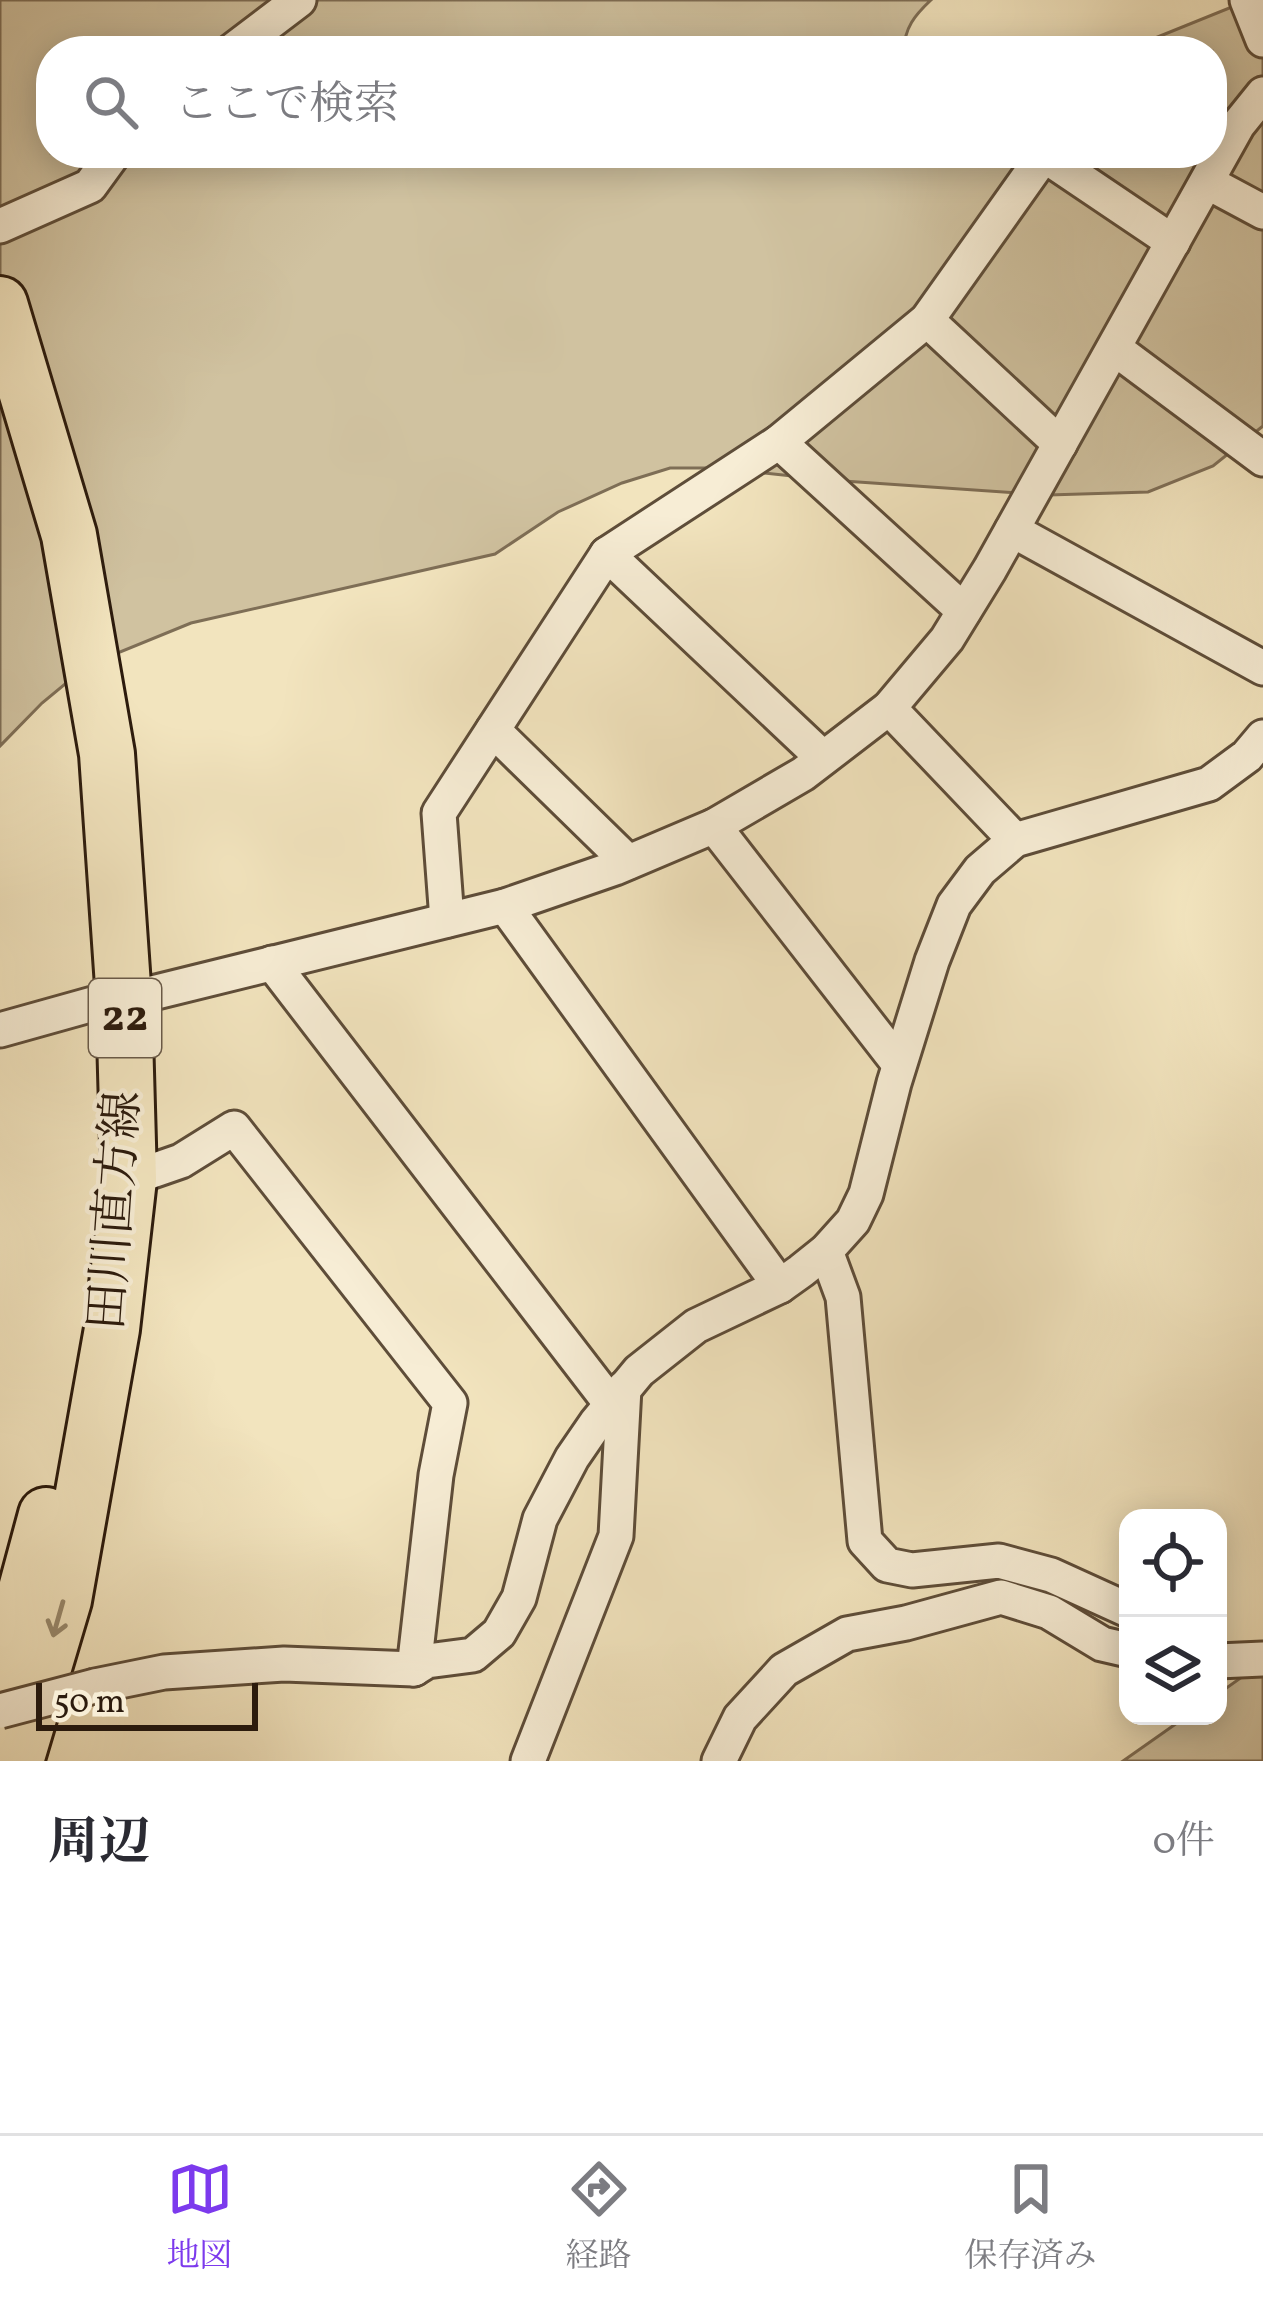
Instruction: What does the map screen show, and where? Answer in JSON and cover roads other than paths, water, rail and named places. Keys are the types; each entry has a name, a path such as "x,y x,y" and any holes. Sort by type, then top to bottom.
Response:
{"main road":[{"name":"田川直方線","path":"0,304 69,535 107,754 108,1002 76,1352 44,1528 0,1686"},
{"name":"田川直方線","path":"0,404 38,548 76,753 129,1179 112,1329 64,1600 16,1761"}],"street":[{"path":"252,36 299,0"},
{"path":"1246,0 1263,40"},
{"path":"1227,145 1263,94"},
{"path":"0,226 90,186 103,168"},
{"path":"446,920 439,813 607,554 778,442 927,320 1035,168"},
{"path":"1063,168 1173,242"},
{"path":"0,1030 505,906 714,826 803,774 890,708 947,639 1215,168"},
{"path":"1207,182 1263,212"},
{"path":"927,320 1060,444"},
{"path":"1114,348 1263,459"},
{"path":"778,442 964,611"},
{"path":"1012,530 1263,668"},
{"path":"607,554 824,758"},
{"path":"890,708 1015,840"},
{"path":"493,730 628,862"},
{"path":"0,1711 164,1672 284,1664 414,1669 427,1661 473,1655 499,1634 519,1598 540,1520 572,1458 639,1371 696,1326 780,1286 826,1252 853,1221 866,1194 899,1064 932,961 954,905 980,870 1015,840 1209,784 1247,756 1263,736"},
{"path":"714,826 899,1064"},
{"path":"505,906 780,1286"},
{"path":"272,963 618,1396 616,1536 528,1761"},
{"path":"129,1179 182,1161 234,1128 450,1403 436,1475 414,1669"},
{"path":"826,1252 843,1297 865,1541 887,1565 912,1570 1000,1561 1051,1575 1119,1606"},
{"path":"719,1761 740,1718 784,1670 847,1634 1001,1597 1049,1612 1102,1644 1119,1648"},
{"path":"1227,1660 1263,1658"}]}
